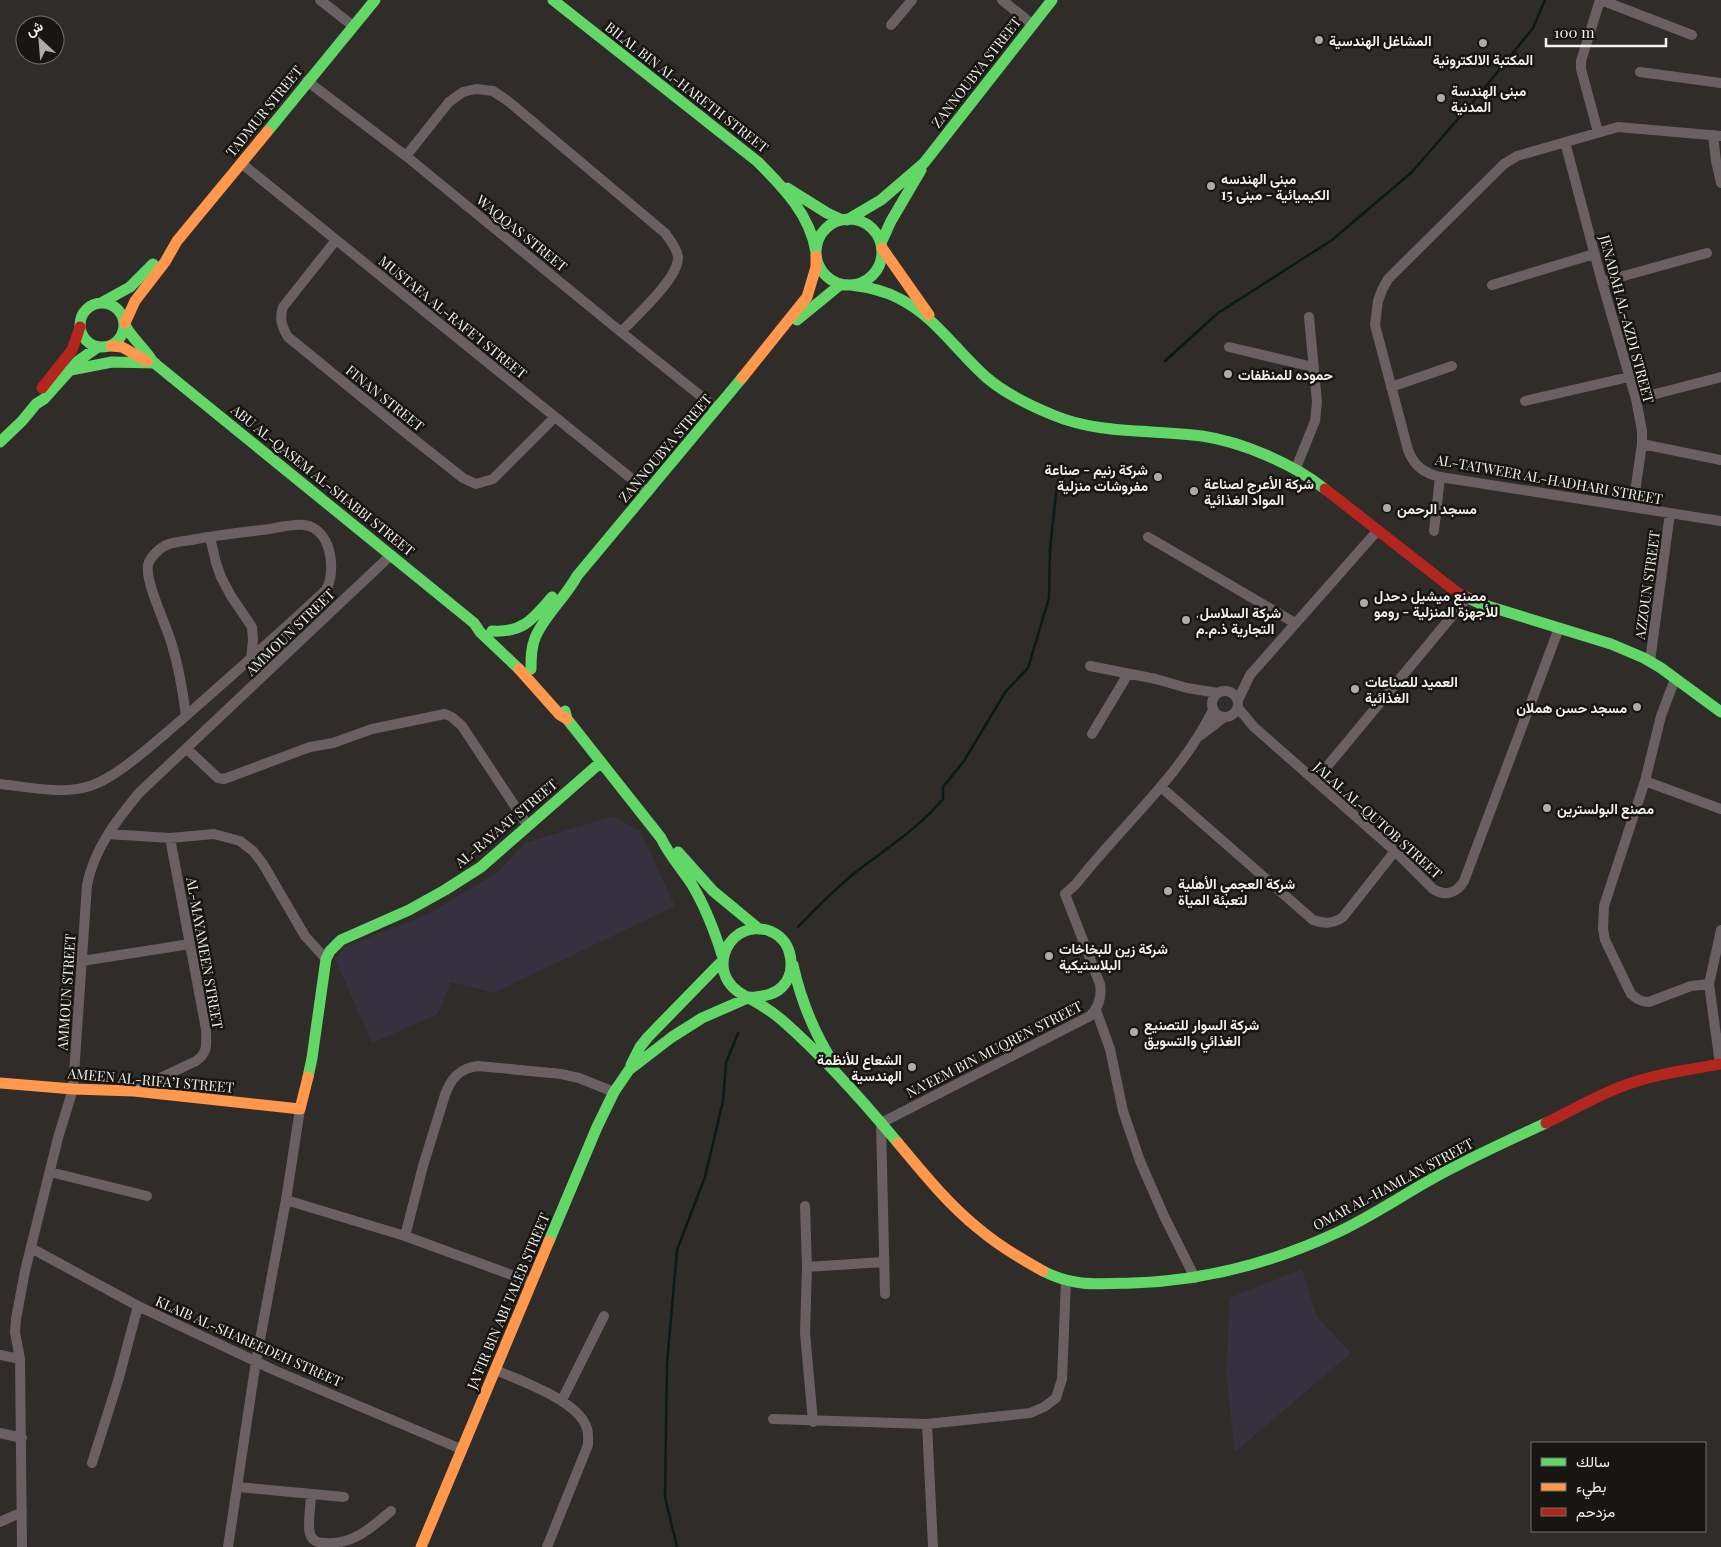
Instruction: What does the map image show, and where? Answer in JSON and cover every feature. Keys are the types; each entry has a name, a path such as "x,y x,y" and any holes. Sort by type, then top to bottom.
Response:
{"street":[{"path":"320,0 353,26"},
{"name":"TADMUR STREET","path":"102,303 130,287 177,241 307,80 375,0"},
{"name":"BILAL BIN AL-HARETH STREET","path":"552,0 745,150 778,182 803,216 811,232 816,254"},
{"path":"891,25 912,0"},
{"path":"1002,0 1032,24"},
{"name":"ZANNOUBYA STREET","path":"881,246 891,221 924,162 1052,0"},
{"path":"1598,132 1581,69 1581,61 1601,0 1692,36"},
{"path":"1640,72 1721,83"},
{"name":"WAQQAS STREET","path":"307,80 406,156 718,409"},
{"path":"406,156 449,102 463,92 476,89 493,91 508,101 665,233 675,247 678,258 676,269 670,280 621,332"},
{"name":"AL-TATWEER AL-HADHARI STREET","path":"1717,136 1618,127 1516,156 1508,161 1388,279 1378,301 1375,325 1411,458 1422,470 1440,476 1554,496 1633,506 1721,521"},
{"path":"1717,136 1716,161 1721,183"},
{"name":"JENADAH AL-AZDI STREET","path":"1565,142 1594,254 1636,399 1642,431 1642,444 1633,506"},
{"name":"ZANNOUBYA STREET","path":"844,220 881,200 924,162"},
{"name":"MUSTAFA AL-RAFE’I STREET","path":"240,163 648,492"},
{"name":"BILAL BIN AL-HARETH STREET","path":"778,182 818,208 844,220"},
{"path":"803,216 818,208"},
{"path":"936,326 881,246 872,228 856,220 844,220 827,229 818,243 816,254 824,274 832,280 846,285 872,288 900,298 936,326 989,380 1014,396 1073,423 1096,428 1183,434 1218,439 1273,457 1296,468 1450,587 1467,598 1611,644 1650,661 1721,712"},
{"name":"FINAN STREET","path":"336,240 283,307 280,314 283,328 288,338 463,478 476,484 493,479 555,417"},
{"name":"TADMUR STREET","path":"125,324 134,300 169,257 177,241"},
{"path":"846,285 862,283 871,277 878,269 882,259 881,246"},
{"path":"1602,282 1707,253"},
{"name":"ZANNOUBYA STREET","path":"531,669 531,650 536,632 568,592 577,576 718,409 807,298 815,273 816,254"},
{"path":"1492,285 1594,254"},
{"name":"ZANNOUBYA STREET","path":"775,338 846,285"},
{"path":"0,442 83,357 98,348 111,346 121,337 125,324 123,316 114,306 102,303 89,307 84,312 72,350 37,395 36,404"},
{"path":"1296,468 1316,421 1318,402 1309,317"},
{"name":"ABU AL-QASEM AL-SHABBI STREET","path":"125,324 130,336 144,348 154,362 474,623 480,632 526,675 560,715 567,719"},
{"path":"80,327 83,337 87,342 98,348"},
{"name":"ABU AL-QASEM AL-SHABBI STREET","path":"111,346 122,347 144,360 154,362"},
{"path":"1229,347 1313,367"},
{"path":"70,370 112,362 154,362"},
{"path":"1391,387 1452,366"},
{"path":"1525,401 1629,377"},
{"path":"1636,399 1721,377"},
{"path":"1642,444 1721,460"},
{"path":"1434,531 1440,476"},
{"name":"AZZOUN STREET","path":"1650,661 1670,513"},
{"path":"0,784 62,790 92,786 107,779 146,750 186,716 252,659 326,590 331,581 330,555 324,539 318,531 303,524 210,537 169,544 154,555 148,565 152,588 172,644 183,690 186,716"},
{"path":"1212,706 1215,696 1250,675 1378,530"},
{"path":"210,537 221,577 231,596 252,627 252,659"},
{"path":"1148,537 1296,623"},
{"name":"AMMOUN STREET","path":"22,1547 20,1359 16,1346 15,1326 31,1248 58,1138 73,1089 87,885 94,859 108,834 139,793 391,555"},
{"name":"ZANNOUBYA STREET","path":"492,632 510,632 526,624 560,589 577,576"},
{"path":"1315,781 1467,598"},
{"name":"ABU AL-QASEM AL-SHABBI STREET","path":"474,623 480,623 492,632 531,669 563,708 567,719 661,838 700,901 709,919 723,959"},
{"name":"JALAL AL-QUTOB STREET","path":"1238,704 1254,727 1395,851 1438,893 1453,892 1461,886 1559,628"},
{"path":"1090,666 1162,680 1187,688 1234,694 1238,704"},
{"path":"1092,734 1128,674"},
{"path":"1187,688 1212,706 1216,715 1227,717 1238,704 1250,675"},
{"path":"1675,678 1661,716 1646,781 1604,906 1603,929 1605,940 1631,994 1637,999 1649,1002 1691,986 1709,984"},
{"name":"NA’EEM BIN MUQREN STREET","path":"881,1123 1090,1016 1096,1010 1101,993 1100,984 1065,894 1076,884 1179,765 1212,706"},
{"path":"187,748 218,778 224,779 310,747 333,743 372,729 439,715 452,717 462,726 528,826"},
{"name":"JALAL AL-QUTOB STREET","path":"1227,717 1254,727"},
{"name":"NA’EEM BIN MUQREN STREET","path":"1194,740 1227,717"},
{"name":"AL-RAYAAT STREET","path":"326,959 330,951 341,940 409,910 446,890 480,867 601,762"},
{"path":"1646,781 1721,810"},
{"path":"1161,787 1313,920 1320,923 1336,922 1343,917 1395,851"},
{"path":"108,834 170,838 214,834 240,841 263,864 305,936 326,959 312,1058 300,1109 286,1200 256,1360 228,1547"},
{"name":"AL-MAYAMEEN STREET","path":"134,1091 186,1067 203,1056 206,1047 206,1029 170,838"},
{"name":"ABU AL-QASEM AL-SHABBI STREET","path":"661,838 674,847 713,891 759,928"},
{"path":"759,928 778,935 786,943 792,962 790,974 784,985 775,994 763,998 750,998 735,990 729,984 723,968 723,959 727,946 735,936 746,930 759,928"},
{"path":"1721,930 1709,984 1721,1064"},
{"path":"82,961 190,944"},
{"name":"JA’FIR BIN ABI TALEB STREET","path":"630,1070 634,1058 648,1037 723,959"},
{"name":"OMAR AL-HAMLAN STREET","path":"792,962 803,1004 811,1024 820,1043 846,1084"},
{"name":"JA’FIR BIN ABI TALEB STREET","path":"421,1547 531,1282 597,1127 614,1092 630,1070 657,1047 686,1027 718,1010 750,998"},
{"name":"OMAR AL-HAMLAN STREET","path":"750,998 783,1021 846,1084 952,1204 972,1223 990,1237 1050,1275 1082,1284 1136,1284 1195,1278 1232,1270 1319,1240 1362,1220 1442,1174 1621,1086 1721,1064"},
{"path":"1096,1010 1110,1048 1123,1111 1140,1161 1164,1216 1195,1278"},
{"path":"405,1236 423,1166 445,1095 449,1084 457,1073 471,1066 547,1072 579,1078 614,1092"},
{"name":"AMEEN AL-RIFA’I STREET","path":"0,1083 73,1089 134,1091 300,1109"},
{"path":"881,1123 885,1294"},
{"path":"50,1172 148,1196"},
{"path":"286,1200 405,1236 531,1282"},
{"path":"805,1206 807,1266 805,1333 813,1422"},
{"name":"KLAIB AL-SHAREEDEH STREET","path":"31,1248 138,1306 276,1371 461,1449"},
{"path":"807,1266 883,1262"},
{"path":"772,1419 813,1422 927,1424 1030,1413 1044,1407 1056,1398 1062,1379 1066,1280"},
{"path":"92,1463 118,1382 138,1306"},
{"path":"562,1400 604,1316"},
{"path":"0,1355 20,1359"},
{"path":"496,1370 562,1400 577,1411 588,1434 588,1445 547,1547"},
{"path":"927,1424 933,1547"},
{"path":"0,1433 22,1438"},
{"path":"238,1487 344,1497"},
{"path":"311,1495 310,1534 318,1543 334,1544 362,1534 391,1511"},
{"path":"0,1522 22,1512"}],"shaded area":[{"path":"613,816 640,831 675,906 494,993 451,982 438,1014 372,1043 335,959 344,947 428,914 498,872 525,843"},
{"path":"1302,1269 1317,1317 1351,1353 1235,1452 1226,1373 1230,1298"}],"waterway":[{"path":"1165,361 1218,313 1332,240 1412,172 1483,90 1533,28 1545,0"},
{"path":"798,927 842,884 924,819 943,799 943,787 964,761 1006,691 1028,668 1049,598 1050,550 1056,493 1067,468"},
{"path":"677,1547 665,1497 667,1364 677,1250 705,1177 723,1101 726,1063 738,1033"}],"traffic: fast":[{"path":"267,132 375,0"},
{"path":"553,0 758,162 786,192 802,214 813,239 816,252"},
{"path":"847,220 881,200 924,163 1052,0"},
{"path":"881,243 891,221 921,170"},
{"path":"787,188 842,220"},
{"path":"849,219 862,222 872,229 879,239 882,252 879,265 872,275 862,282 849,285 836,282 826,275 819,265 816,252 819,239 826,229 836,222 849,219"},
{"path":"101,303 130,287 153,264"},
{"path":"797,320 841,284"},
{"path":"851,285 881,291 911,305 934,324 994,384 1027,404 1089,426 1202,436 1234,443 1283,463 1325,489"},
{"path":"106,303 118,309 123,316 124,325 123,334 118,341 111,346 98,347 90,344 83,337 80,321 83,313 90,306 106,303"},
{"path":"125,325 153,362 474,623 480,632 519,669"},
{"path":"0,442 22,421 36,404 44,399 78,361 98,347"},
{"path":"71,370 112,362 155,363"},
{"path":"531,669 531,657 535,638 577,576 742,378"},
{"path":"492,631 512,630 520,627 533,618 552,597"},
{"path":"1466,597 1481,604 1611,644 1644,658 1661,668 1721,712"},
{"path":"565,711 567,719 661,838 671,856 691,883 709,919 723,958"},
{"path":"308,1077 326,959 330,951 341,940 409,910 481,867 601,762"},
{"path":"678,852 713,891 759,929"},
{"path":"750,998 775,992 787,981 790,973 791,957 785,942 779,936 764,929 747,930 739,934 730,943 726,949 723,962 723,968 728,981 739,992 783,1021 813,1049 898,1143"},
{"path":"631,1065 640,1047 648,1037 723,960"},
{"path":"793,965 809,1016 820,1041 834,1064"},
{"path":"549,1241 597,1127 614,1092 629,1070 672,1037 702,1018 750,997"},
{"path":"1043,1271 1065,1280 1086,1283 1158,1282 1210,1274 1261,1262 1286,1254 1346,1228 1444,1172 1546,1123"}],"traffic: slow":[{"path":"125,323 135,301 165,262 177,241 267,132"},
{"path":"882,248 929,315"},
{"path":"742,378 807,297 816,267 816,256"},
{"path":"111,346 122,347 147,361"},
{"path":"519,669 560,715 567,719"},
{"path":"0,1083 73,1089 134,1091 300,1109 308,1077"},
{"path":"898,1143 936,1188 986,1235 1018,1257 1043,1271"},
{"path":"421,1547 549,1241"}],"traffic: jam":[{"path":"42,388 72,350 80,327"},
{"path":"1325,489 1458,593 1466,597"},
{"path":"1546,1123 1623,1086 1647,1078 1721,1064"}],"place":[{"name":"المشاغل الهندسية","path":"1319,40"},
{"name":"المكتبة الالكترونية","path":"1483,43"},
{"name":"مبنى الهندسة المدنية","path":"1441,98"},
{"name":"مبنى الهندسه الكيميائية - مبنى 15","path":"1211,186"},
{"name":"حموده للمنظفات","path":"1228,374"},
{"name":"شركة رنيم - صناعة مفروشات منزلية","path":"1158,477"},
{"name":"شركة الأعرج لصناعة المواد الغذائية","path":"1194,491"},
{"name":"مسجد الرحمن","path":"1387,508"},
{"name":"مصنع ميشيل دحدل للأجهزة المنزلية - رومو","path":"1364,603"},
{"name":".شركة السلاسل التجارية ذ.م.م","path":"1186,620"},
{"name":"العميد للصناعات الغذائية","path":"1355,689"},
{"name":"مسجد حسن هملان","path":"1637,707"},
{"name":"مصنع البولسترين","path":"1547,808"},
{"name":"شركة العجمي الأهلية لتعبئة المياة","path":"1168,891"},
{"name":"شركة زين للبخاخات البلاستيكية","path":"1049,956"},
{"name":"شركة السوار للتصنيع الغذائي والتسويق","path":"1134,1032"},
{"name":"الشعاع للأنظمة الهندسية","path":"912,1067"}]}
